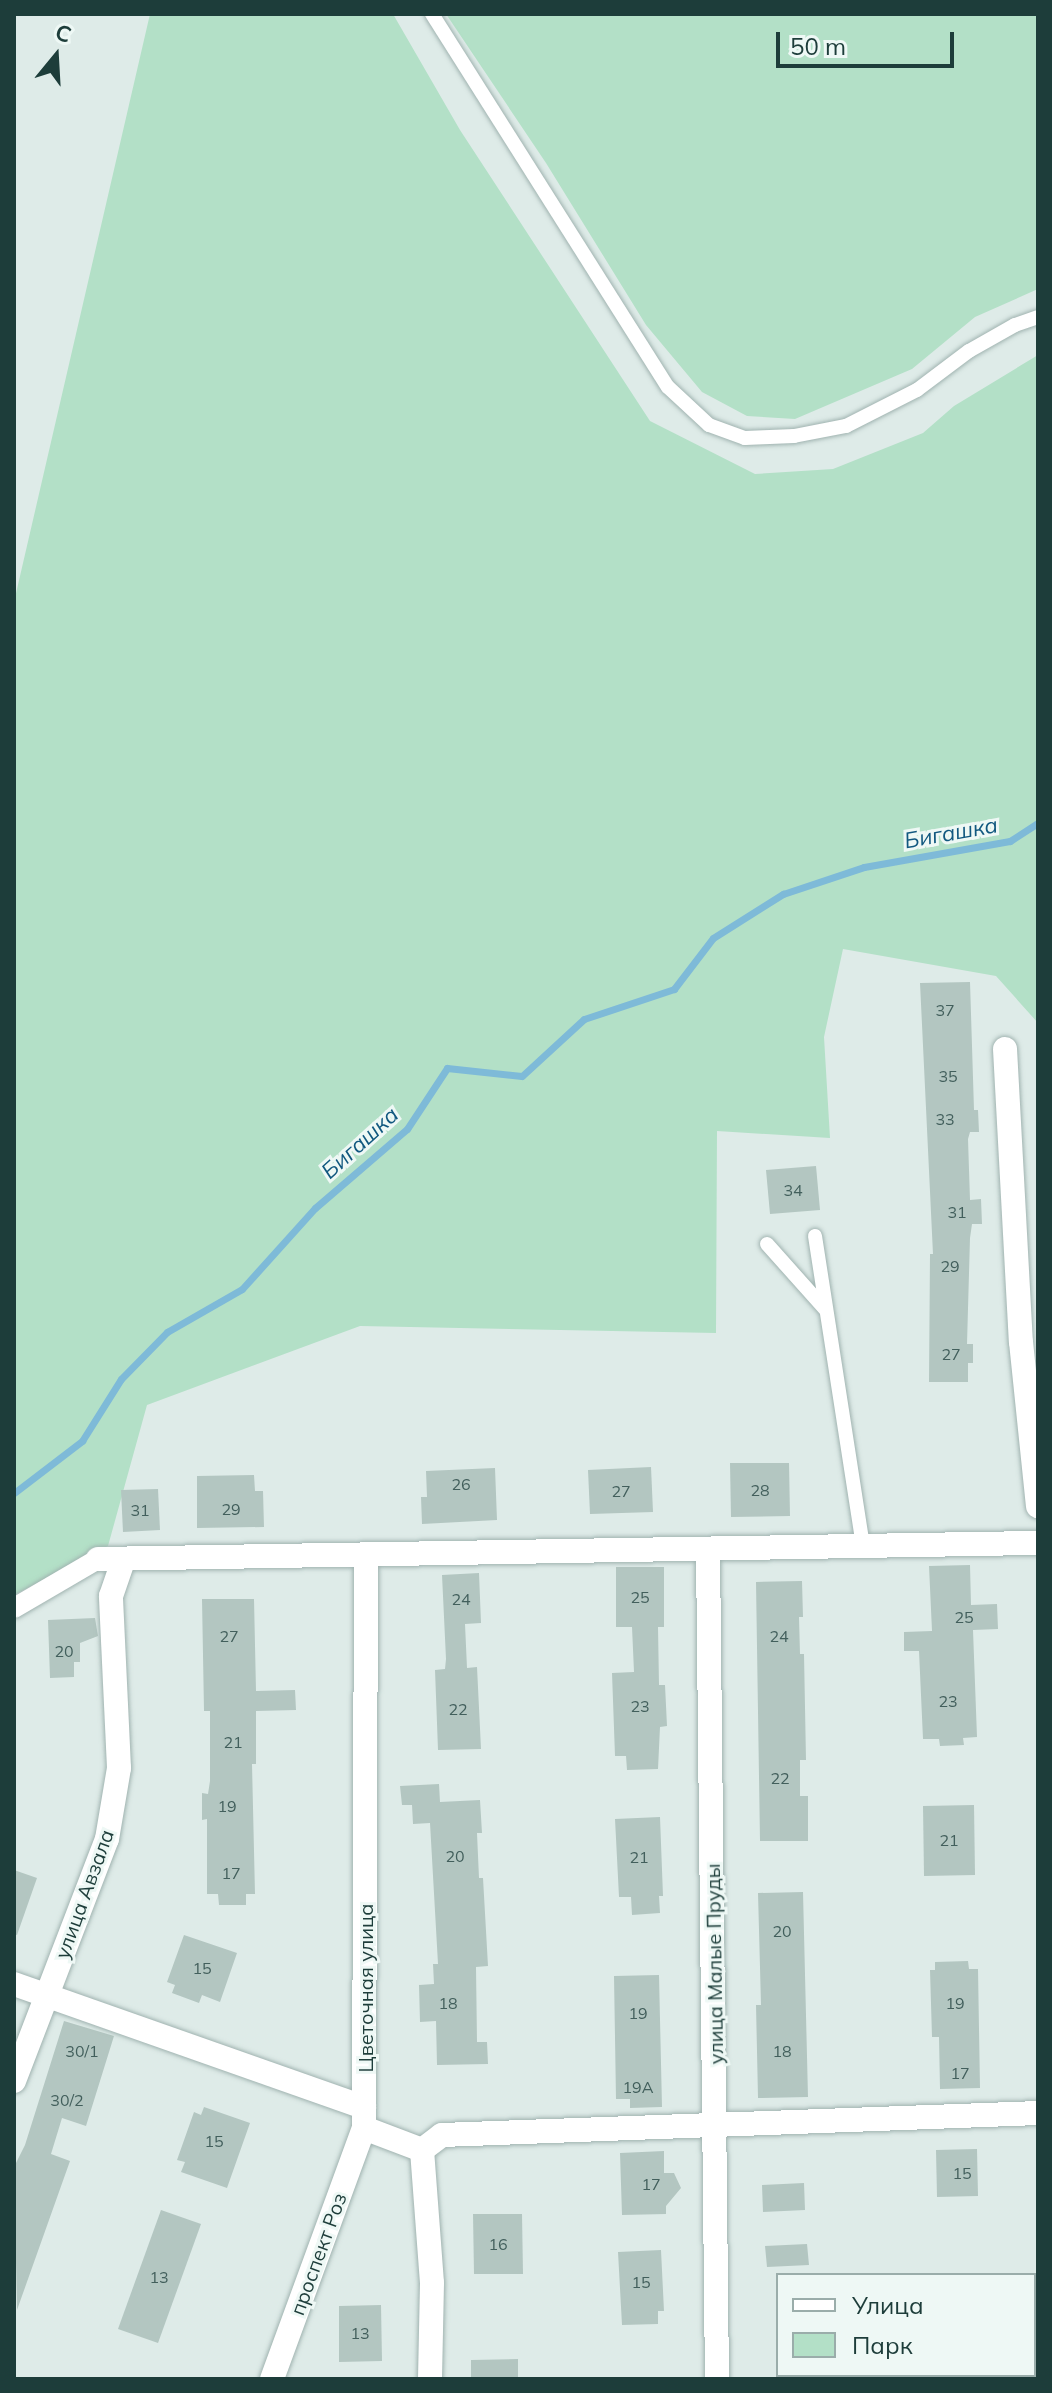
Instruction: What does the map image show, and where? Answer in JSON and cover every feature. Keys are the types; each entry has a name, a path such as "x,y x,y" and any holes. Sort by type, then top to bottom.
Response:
{"street":[{"path":"1005,1049 1029,1339 1038,1506"},
{"path":"14,1608 98,1559 1038,1543"},
{"name":"улица Малые Пруды","path":"708,1550 717,2379"},
{"name":"Цветочная улица","path":"364,2118 366,1556"},
{"name":"улица Авзала","path":"14,2081 107,1839 119,1768 111,1596 124,1559"},
{"path":"14,1984 364,2118 422,2150"},
{"path":"422,2150 442,2135 1038,2113"},
{"name":"проспект Роз","path":"272,2379 364,2118"},
{"path":"422,2150 432,2283 430,2379"}],"lane":[{"path":"432,14 668,387 709,425 745,438 794,436 846,426 917,390 969,351 1015,325 1038,317"},
{"path":"815,1236 863,1546"},
{"path":"767,1244 826,1310"}],"green space":[{"path":"150,14 393,14 460,130 650,421 755,474 833,469 923,433 954,406 1038,355 1038,1023 996,976 843,949 824,1037 830,1138 717,1131 716,1333 360,1326 147,1405 108,1546 14,1595 14,602"},
{"path":"446,14 1038,14 1038,289 975,317 912,369 795,419 747,416 702,392 646,325 546,163"}],"building":[{"path":"970,982 974,1110 978,1110 979,1132 970,1132 968,1139 970,1200 981,1199 982,1224 972,1224 970,1238 967,1344 973,1344 973,1363 968,1363 968,1382 929,1382 930,1254 933,1254 920,983"},
{"path":"816,1166 820,1210 770,1214 766,1170"},
{"path":"730,1463 789,1463 790,1516 731,1517"},
{"path":"651,1467 653,1512 590,1514 588,1470"},
{"path":"495,1468 497,1520 422,1524 421,1497 427,1497 426,1471"},
{"path":"254,1475 255,1491 263,1491 264,1527 197,1528 197,1476"},
{"path":"158,1489 160,1530 123,1532 121,1490"},
{"path":"970,1565 971,1605 997,1604 998,1629 973,1630 977,1737 963,1738 964,1745 940,1746 939,1739 923,1739 919,1651 904,1651 904,1632 932,1631 929,1566"},
{"path":"616,1567 664,1567 664,1627 658,1627 659,1685 665,1685 667,1726 660,1727 658,1769 627,1770 626,1756 615,1756 612,1673 634,1672 632,1627 616,1627"},
{"path":"479,1573 481,1623 465,1624 467,1668 477,1667 481,1749 438,1750 435,1670 445,1669 446,1659 442,1575"},
{"path":"802,1581 803,1617 799,1617 800,1654 804,1654 806,1760 800,1760 800,1796 808,1796 808,1841 760,1841 756,1582"},
{"path":"202,1599 254,1599 256,1691 295,1690 296,1710 256,1711 256,1764 252,1764 255,1894 246,1894 246,1905 219,1905 218,1894 207,1894 207,1819 202,1820 202,1793 208,1794 210,1781 210,1711 204,1711"},
{"path":"95,1618 98,1636 80,1643 80,1662 74,1662 74,1677 50,1678 48,1620"},
{"path":"439,1784 440,1802 480,1800 482,1833 477,1833 479,1878 483,1878 488,1966 476,1967 477,2042 487,2042 488,2064 437,2065 436,2021 420,2022 419,1985 434,1984 433,1964 438,1964 430,1823 413,1824 412,1805 402,1805 400,1786"},
{"path":"974,1805 975,1875 924,1876 923,1806"},
{"path":"660,1817 663,1896 659,1896 660,1913 632,1915 631,1897 619,1897 615,1819"},
{"path":"14,1870 37,1878 17,1935 14,1934"},
{"path":"803,1892 808,2097 758,2098 756,2005 761,2005 758,1893"},
{"path":"184,1935 237,1953 220,2002 202,1995 199,2003 172,1993 175,1985 167,1982"},
{"path":"968,1961 969,1969 978,1969 980,2088 940,2089 939,2037 932,2037 930,1970 935,1970 935,1962"},
{"path":"659,1975 662,2107 630,2108 630,2099 616,2099 614,1976"},
{"path":"64,2021 114,2036 86,2126 62,2118 51,2154 70,2161 17,2310 14,2167 25,2145"},
{"path":"204,2107 250,2123 227,2188 181,2172 185,2162 177,2160 194,2112 201,2115"},
{"path":"977,2149 978,2196 937,2197 936,2150"},
{"path":"664,2151 664,2173 674,2173 681,2188 666,2206 666,2214 622,2215 620,2153"},
{"path":"804,2183 805,2210 763,2212 762,2185"},
{"path":"161,2210 201,2224 158,2343 118,2329"},
{"path":"473,2214 522,2214 523,2274 474,2274"},
{"path":"807,2244 809,2265 767,2267 765,2246"},
{"path":"661,2250 664,2311 658,2311 658,2324 622,2325 618,2252"},
{"path":"381,2305 382,2361 339,2362 339,2306"},
{"path":"518,2359 518,2379 471,2379 471,2360"}],"waterway":[{"name":"Бигашка","path":"14,1493 82,1441 121,1379 167,1332 242,1289 315,1208 407,1129 447,1068 522,1076 584,1019 674,989 713,938 783,894 864,867 1010,841 1038,823"}]}
